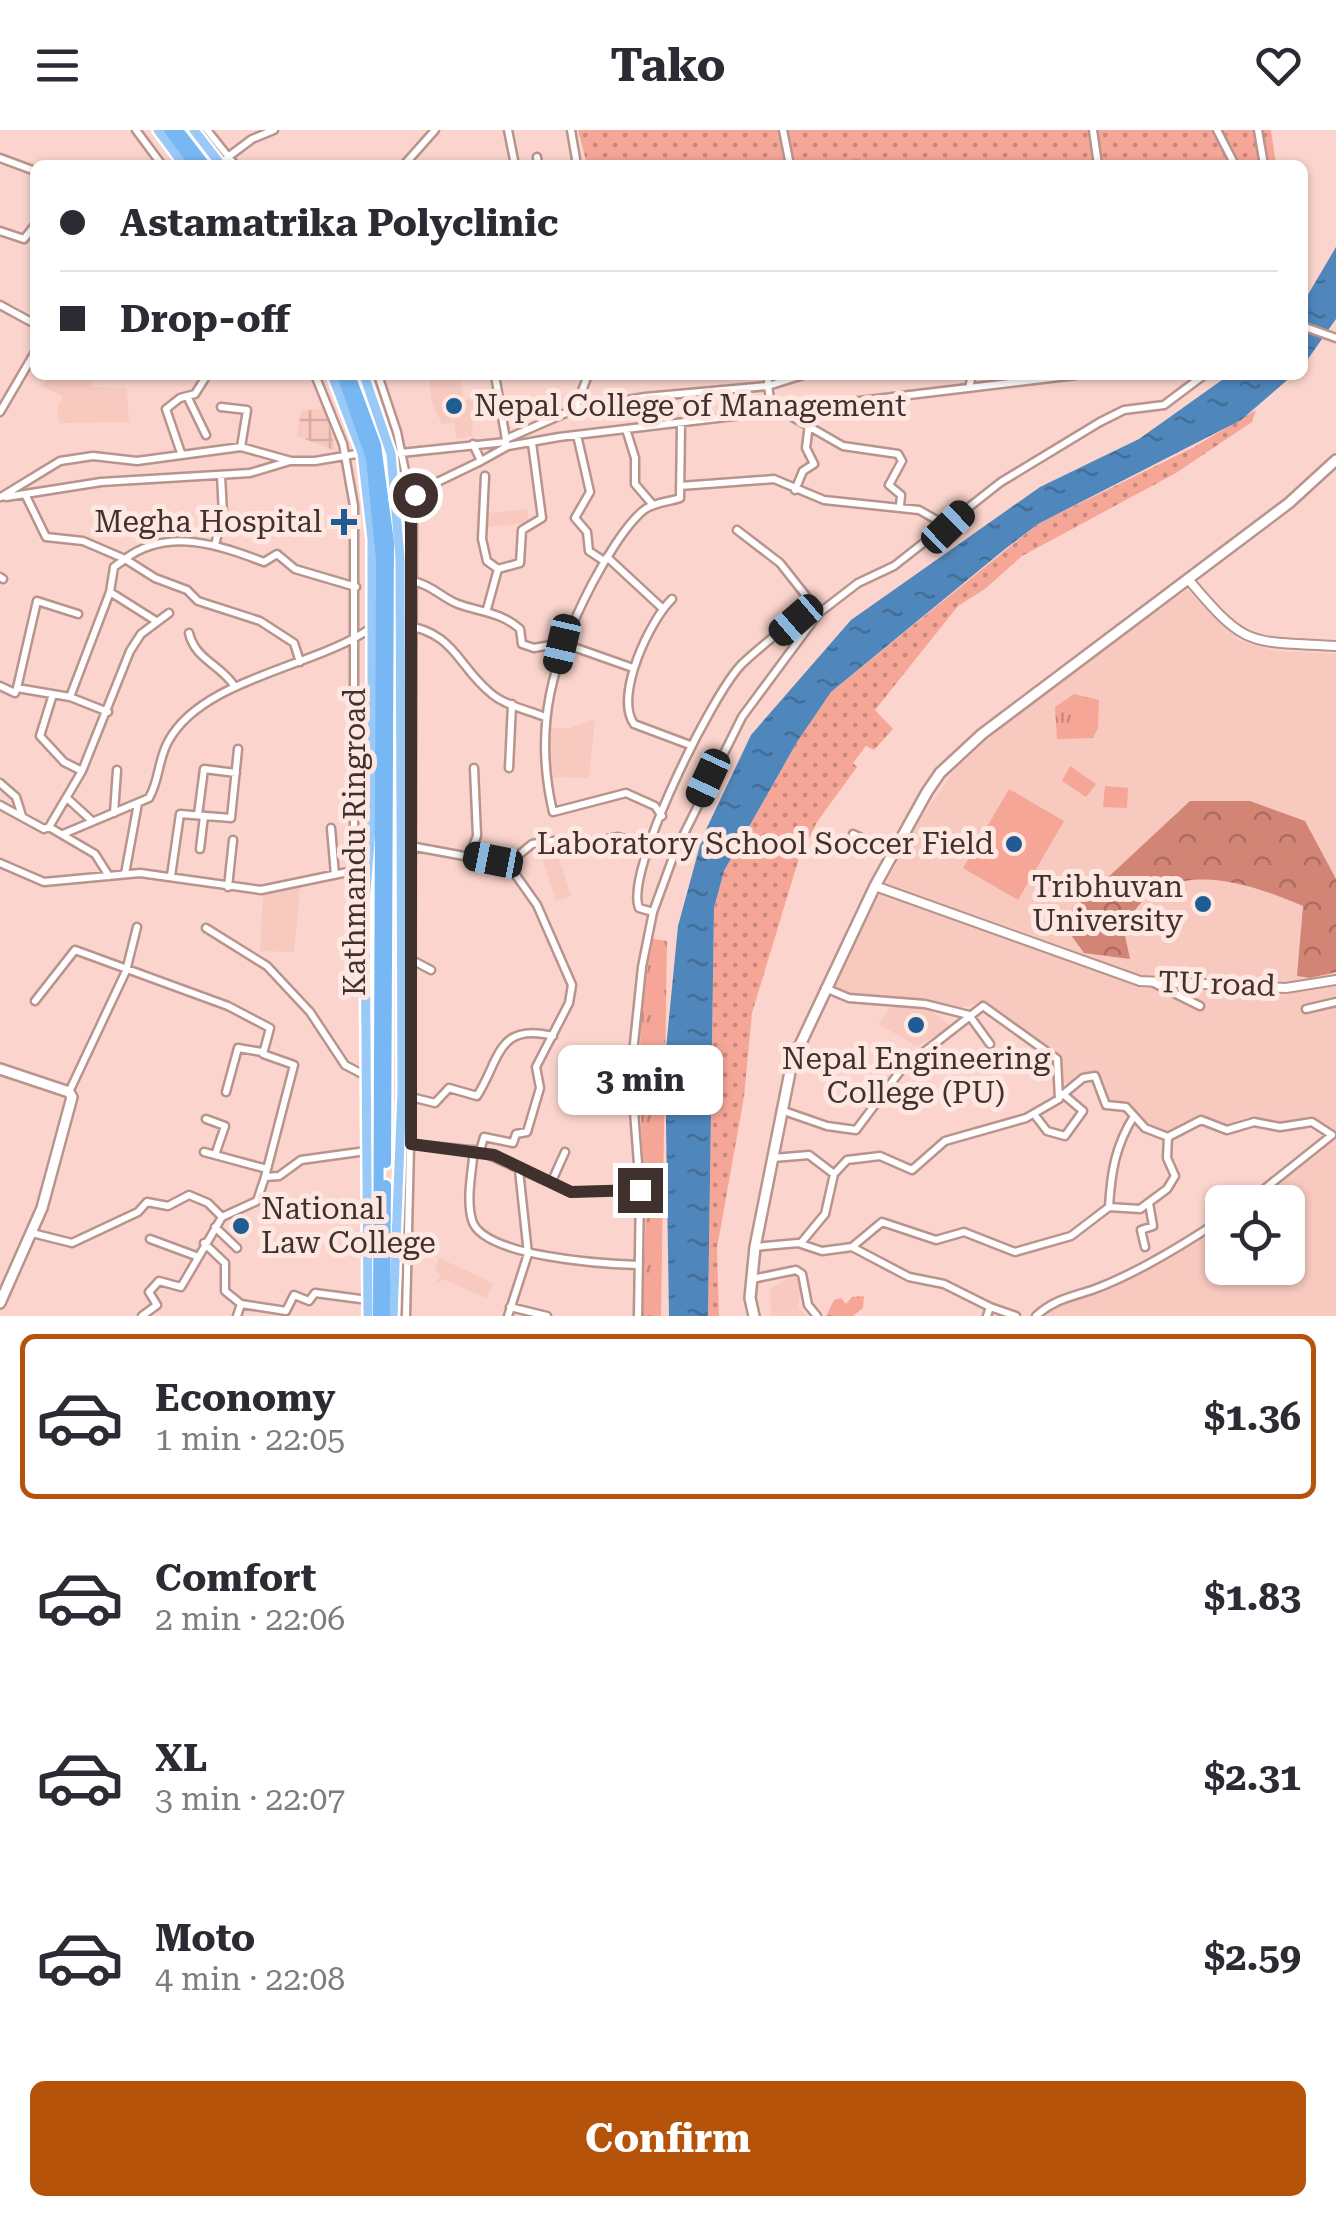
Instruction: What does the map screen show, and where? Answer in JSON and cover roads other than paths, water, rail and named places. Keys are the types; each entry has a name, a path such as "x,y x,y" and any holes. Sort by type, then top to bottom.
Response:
{"highway":[{"path":"169,130 191,160"},
{"path":"178,130 200,160"},
{"name":"Kathmandu Ringroad","path":"344,380 368,446 380,546 373,1263 381,1316"},
{"name":"Kathmandu Ringroad","path":"352,380 376,445 389,542 390,1242 381,1316"}],"main road":[{"path":"158,130 180,160"},
{"path":"194,130 221,160"},
{"path":"334,380 362,454 371,515 372,817 367,868 366,1150 373,1263 368,1316"},
{"path":"366,380 397,453 398,846 405,1143 390,1242 393,1316"},
{"path":"754,1316 751,1280 755,1247 792,1062 824,987 927,792 957,754 1084,654 1289,503 1336,460"},
{"path":"0,1069 69,1092 72,1097 47,1194 0,1303"}],"street":[{"path":"136,130 158,160"},
{"path":"226,160 274,130"},
{"path":"408,160 434,130"},
{"path":"508,130 514,160"},
{"path":"570,130 575,160"},
{"path":"783,130 789,160"},
{"path":"1092,130 1097,160"},
{"path":"1217,130 1232,160"},
{"path":"1258,130 1263,160"},
{"path":"211,132 222,160"},
{"path":"0,158 30,169"},
{"path":"0,231 22,240 30,231"},
{"path":"0,306 30,321"},
{"path":"1308,328 1336,338"},
{"path":"0,412 30,361"},
{"path":"181,453 166,409 188,398 203,380"},
{"path":"317,380 345,457 354,506 354,870"},
{"path":"379,380 411,496 414,581 406,1316"},
{"path":"496,380 507,442"},
{"path":"574,409 586,380"},
{"path":"768,380 777,411 809,424 842,446 898,454 902,460 889,485 901,496 900,506"},
{"path":"398,501 481,462 507,442 574,409 645,397 768,386 787,380"},
{"path":"970,388 971,380"},
{"path":"397,453 532,442 1035,380"},
{"path":"638,1316 640,1190 631,1072 634,1016 653,912 675,852 742,717 820,613 948,527 1001,482 1100,422 1136,407 1164,405 1197,380"},
{"path":"188,398 206,436"},
{"path":"222,407 248,410 240,447"},
{"path":"662,816 655,806 626,792 552,812 544,770 545,716 562,644 606,560 639,514 653,504 680,498 681,424"},
{"path":"795,490 803,470 814,464 806,448 809,424"},
{"path":"626,428 635,458 635,484 653,504"},
{"path":"577,435 590,492 575,518 587,532 589,551 606,560 662,608"},
{"path":"498,569 520,563 522,530 542,518 532,442"},
{"path":"473,444 481,462"},
{"path":"0,497 60,461 92,456 137,461 240,447 291,461"},
{"path":"0,497 101,482 250,473 291,461 362,454"},
{"path":"216,545 223,514 221,475"},
{"path":"484,476 482,539 488,561 498,569"},
{"path":"680,486 712,481 739,484 757,478 774,480 834,502 919,510 948,527"},
{"path":"26,496 40,533 83,541 187,590 198,601 260,621 294,643 300,662"},
{"path":"738,530 780,563 820,613"},
{"path":"70,696 110,592 114,568 135,552 190,538 264,562 276,554 295,569 356,586"},
{"path":"487,609 498,569"},
{"path":"1188,578 1223,620 1248,639 1336,646"},
{"path":"414,581 442,590 453,602 487,609 520,629 522,644 529,648 562,644 633,668"},
{"path":"110,592 156,621"},
{"path":"672,598 662,608 633,668 630,719 690,746"},
{"path":"0,686 15,693 18,688 37,600 78,614"},
{"path":"653,912 638,908 636,899 649,844 690,746 742,665 813,605"},
{"path":"0,805 44,829 49,826 82,772 130,651 156,621 169,613"},
{"path":"400,624 447,640 481,684 512,704 545,716"},
{"path":"64,834 149,798 157,785 169,739 184,722 235,688 328,654 372,627"},
{"path":"188,633 194,650 226,672 235,688"},
{"path":"18,688 70,696 108,712"},
{"path":"54,694 40,736 64,762 82,772"},
{"path":"509,768 512,704"},
{"path":"171,876 180,814 231,818 238,749"},
{"path":"469,856 477,836 474,768"},
{"path":"200,849 204,769 236,773"},
{"path":"114,813 117,770"},
{"path":"0,782 16,797 22,816"},
{"path":"68,798 91,820"},
{"path":"126,874 138,803"},
{"path":"49,826 95,854 109,876"},
{"path":"331,828 336,876"},
{"path":"854,834 893,852"},
{"path":"508,864 542,842 618,838 675,852"},
{"path":"228,887 232,840"},
{"path":"398,846 508,864 536,905 572,985 553,1036 536,1067 540,1088 527,1132 516,1134 512,1142 484,1137 477,1151 472,1220 481,1232 528,1254 638,1265"},
{"path":"0,864 44,882 126,874 171,876 261,890 367,868"},
{"name":"TU road","path":"875,886 1153,982 1286,988 1336,980"},
{"path":"69,1092 126,971 137,927"},
{"path":"206,928 267,966 310,1012 345,1065 366,1076"},
{"path":"35,1001 74,950 228,1006 270,1028 262,1052"},
{"path":"410,959 431,970"},
{"path":"1153,982 1200,1006"},
{"path":"824,987 849,998 925,1004 969,1015 990,1044"},
{"path":"1306,1010 1336,1002"},
{"path":"780,1109 827,1126 856,1130 902,1070 978,1007 989,1006 1055,1056 1062,1095 1083,1111 1065,1136 1046,1130 1034,1114"},
{"path":"411,1097 436,1103 449,1088 477,1096 491,1065 512,1037 521,1033 553,1036"},
{"path":"142,1316 156,1305 148,1292 159,1281 181,1286 222,1217 257,1201 295,1071 289,1062 238,1048 226,1092"},
{"path":"800,1244 825,1214 834,1174 847,1160 880,1156 912,1170 946,1141 1034,1114 1083,1078 1095,1076 1106,1106 1126,1107 1145,1128 1168,1137 1201,1120 1227,1130 1254,1122 1280,1128 1312,1122 1334,1132 1269,1185"},
{"path":"1109,1207 1112,1167 1120,1138 1134,1116"},
{"path":"206,1119 225,1126 215,1155"},
{"path":"755,1247 800,1244 822,1251 852,1247 885,1222 936,1240 964,1232 1015,1252 1071,1236 1109,1207 1140,1209 1150,1203 1175,1176 1168,1158 1168,1137"},
{"path":"405,1143 477,1151 588,1195 640,1190"},
{"path":"204,1152 280,1176 302,1160 366,1150"},
{"path":"552,1183 565,1152"},
{"path":"771,1158 810,1155 834,1174"},
{"path":"508,1316 528,1254 519,1170"},
{"path":"32,1233 72,1243 138,1212 147,1202 172,1206 190,1195 208,1203 222,1217"},
{"path":"1145,1247 1141,1230 1153,1226 1150,1203"},
{"path":"215,1228 236,1248"},
{"path":"1036,1316 1068,1296 1094,1290 1205,1230"},
{"path":"150,1238 196,1256"},
{"path":"204,1243 225,1264 225,1292 241,1304 286,1314 293,1295 310,1301 315,1293 368,1300"},
{"path":"852,1247 909,1277 944,1284 988,1312 1016,1316"},
{"path":"751,1280 796,1270 802,1274 808,1305 818,1316"},
{"path":"237,1316 241,1304"},
{"path":"510,1307 547,1316"}],"water":[{"path":"1336,247 1336,319 1308,359 1308,295"},
{"path":"1222,380 1287,380 1241,420 1038,524 831,692 797,742 724,871 714,908 708,1316 669,1316 665,1059 678,926 702,838 751,735 851,620 1040,487 1139,439"}],"place":[{"name":"Nepal College of Management","path":"454,406"},
{"name":"Megha Hospital","path":"344,522"},
{"name":"Laboratory School Soccer Field","path":"1014,844"},
{"name":"Tribhuvan University","path":"1203,904"},
{"name":"Nepal Engineering College (PU)","path":"916,1025"},
{"name":"National Law College","path":"241,1226"}]}
